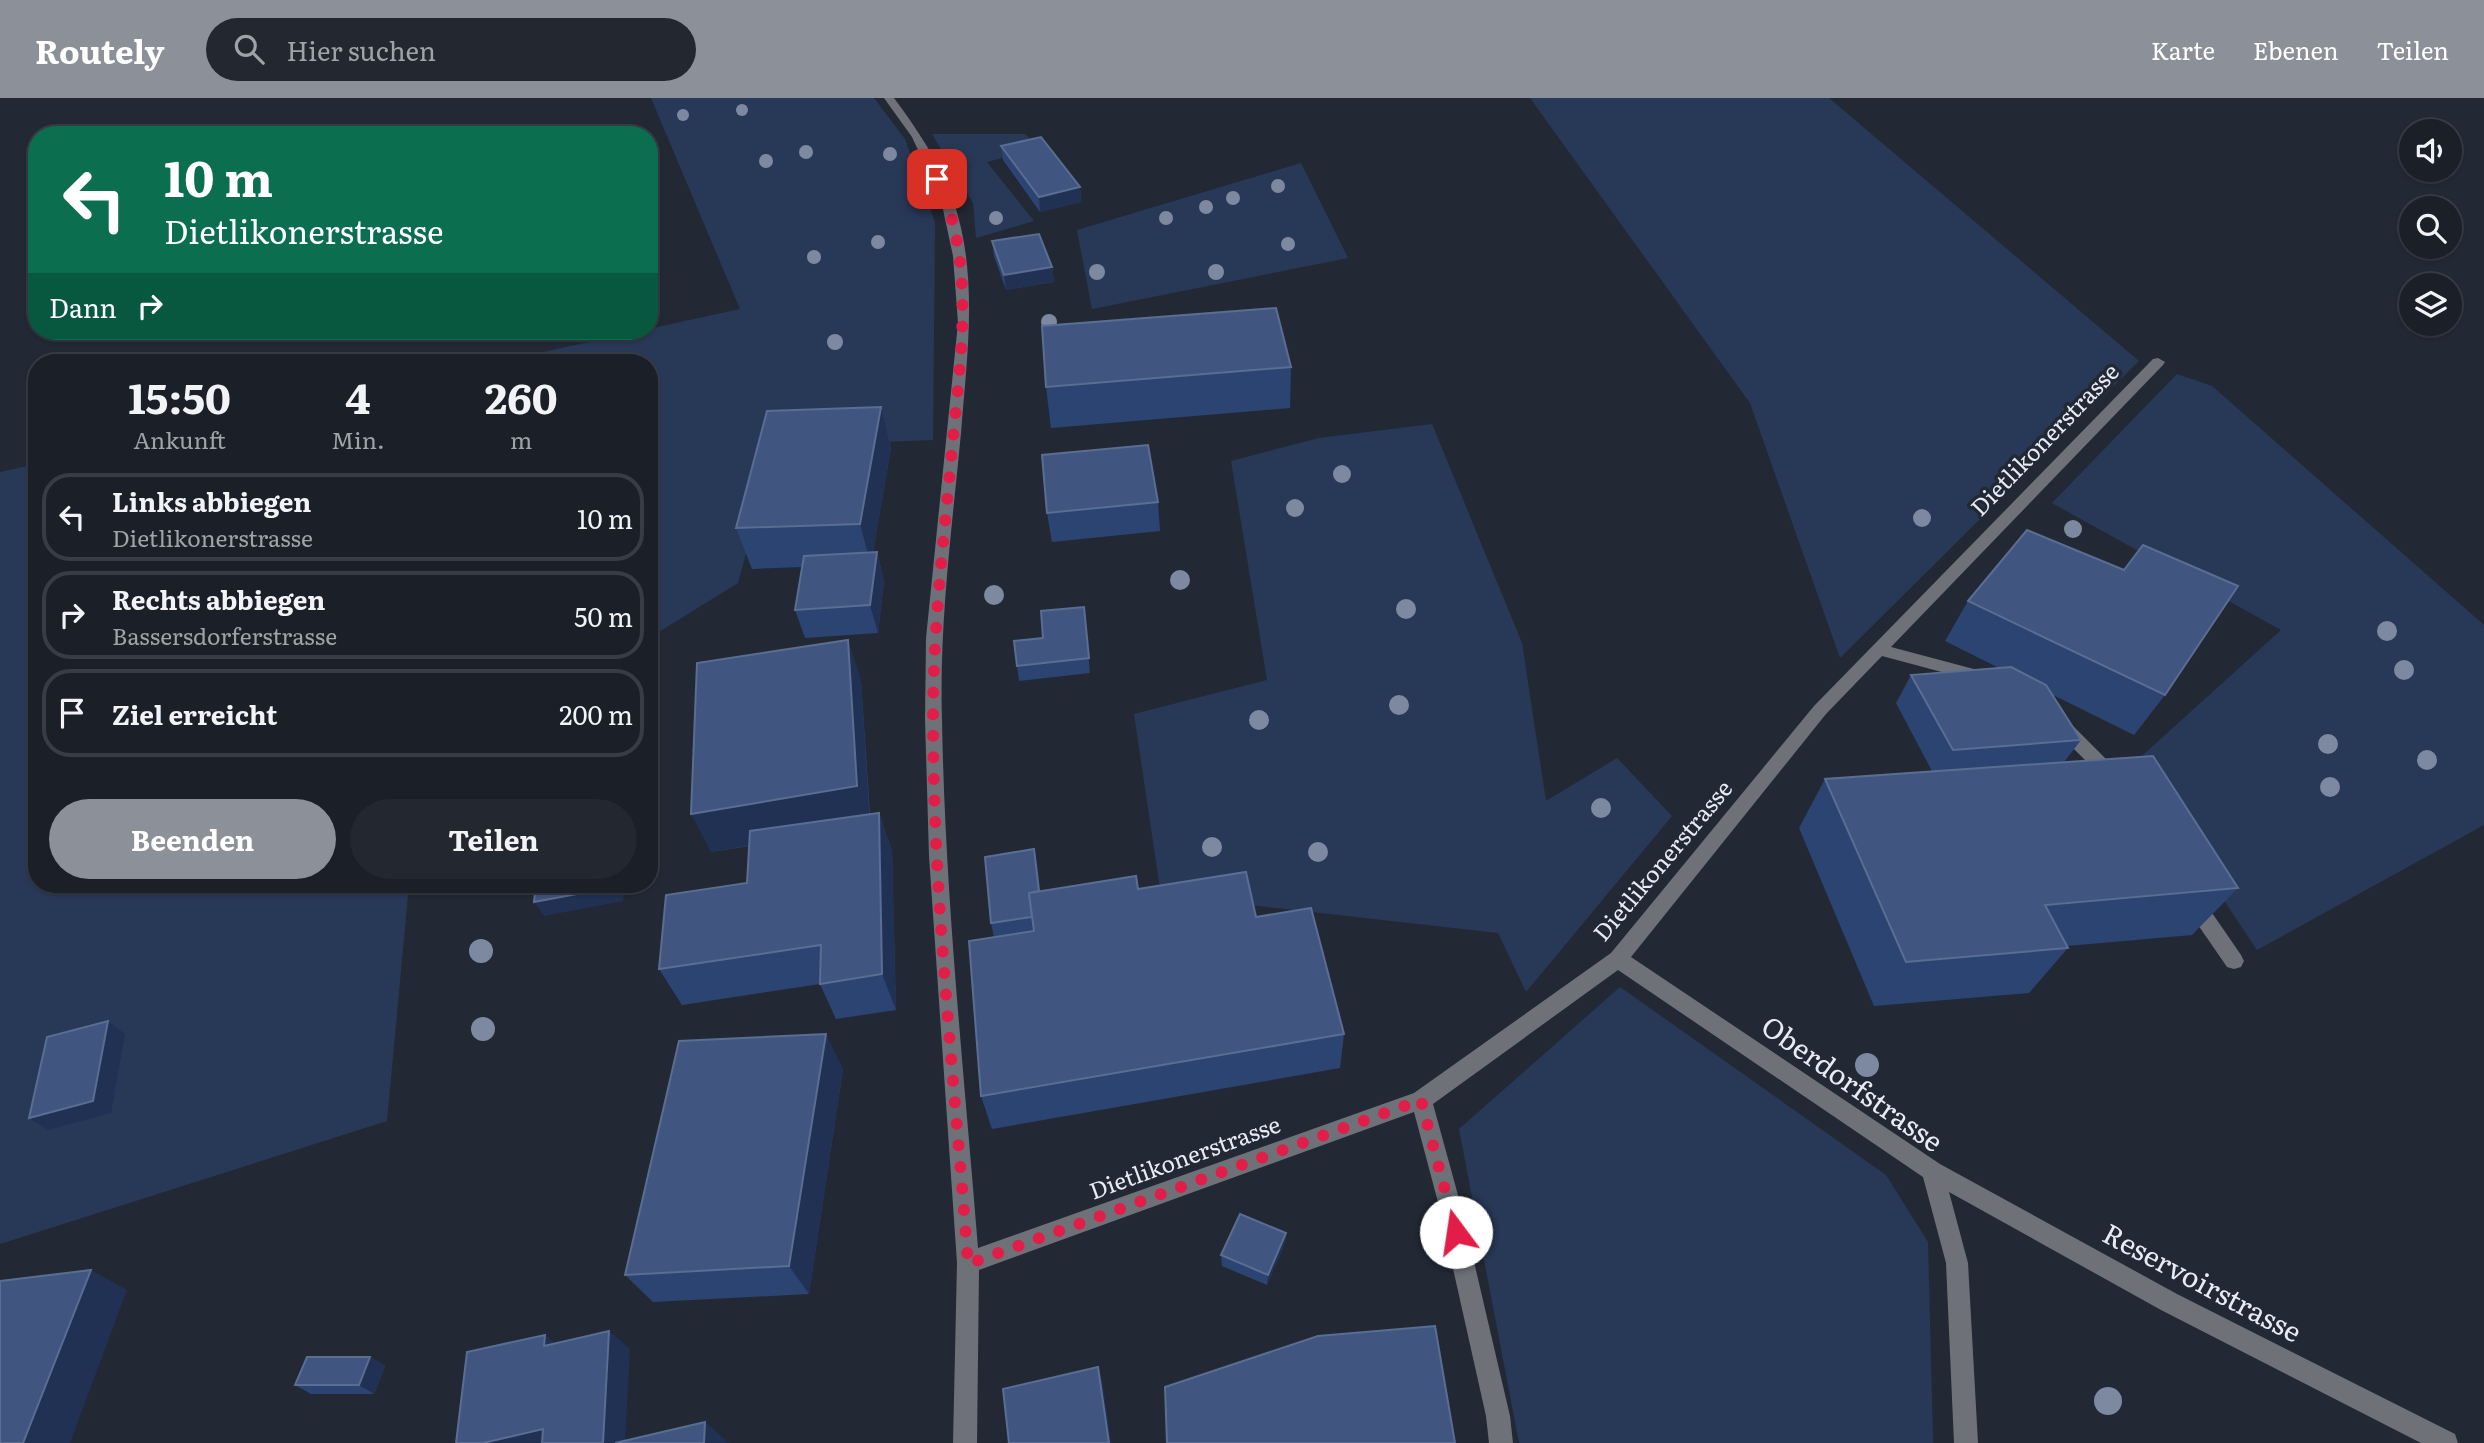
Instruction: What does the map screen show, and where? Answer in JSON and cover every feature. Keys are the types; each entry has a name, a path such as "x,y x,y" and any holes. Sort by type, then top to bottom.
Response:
{"street":[{"path":"889,98 917,137 947,200 959,256 964,323 934,638 933,719 938,856 968,1264 965,1443"},
{"name":"Dietlikonerstrasse","path":"968,1264 1421,1100 1618,959 1821,710 1877,649 2158,362"},
{"path":"1877,649 1998,681"},
{"path":"2053,716 2099,763 2121,796"},
{"path":"2181,884 2234,961"},
{"name":"Oberdorfstrasse","path":"1618,959 1932,1171 1957,1263 1966,1443"},
{"path":"1421,1100 1450,1206 1498,1416 1501,1443"},
{"name":"Reservoirstrasse","path":"1932,1171 2169,1302 2446,1443"}],"shaded area":[{"path":"651,98 874,98 905,139 935,222 933,440 775,446 738,583 658,632 658,354 535,354 598,340 658,340 658,327 740,309"},
{"path":"1530,98 1829,98 2139,361 1840,658 1750,403"},
{"path":"932,134 1025,134 1039,148 987,162 1034,221 976,238 973,203"},
{"path":"1301,163 1348,258 1092,309 1077,230"},
{"path":"2177,374 2212,386 2484,625 2484,825 2257,950 2133,764 2281,630 2052,503"},
{"path":"1432,424 1522,643 1546,801 1617,758 1672,816 1526,992 1498,933 1161,895 1134,714 1267,680 1231,461 1319,438"},
{"path":"28,466 28,893 408,893 387,1121 0,1244 0,472"},
{"path":"1620,987 1886,1175 1928,1242 1933,1443 1519,1443 1459,1129"}],"building":[{"path":"1041,137 1080,187 1039,197 1001,146"},
{"path":"1039,234 1052,267 1004,275 992,241"},
{"path":"1276,308 1291,367 1046,387 1042,326"},
{"path":"881,407 860,524 736,528 767,411"},
{"path":"1148,445 1158,502 1047,513 1042,455"},
{"path":"2027,530 2124,570 2143,545 2238,586 2165,695 1968,601"},
{"path":"877,552 870,605 795,610 804,556"},
{"path":"1084,607 1089,658 1017,666 1014,641 1043,638 1041,611"},
{"path":"848,640 857,786 691,814 697,663"},
{"path":"2011,667 2046,685 2081,740 1953,750 1911,675"},
{"path":"2153,756 2238,888 2045,905 2068,948 1906,962 1825,779"},
{"path":"879,813 882,974 820,984 821,945 659,969 666,895 747,883 750,831"},
{"path":"1034,849 1039,891 1029,893 1032,917 991,923 985,857"},
{"path":"1246,872 1256,917 1311,908 1344,1034 981,1096 969,941 1034,931 1029,893 1136,876 1138,889"},
{"path":"535,893 583,893 534,902"},
{"path":"108,1021 93,1101 29,1118 47,1037"},
{"path":"826,1034 789,1266 625,1275 679,1041"},
{"path":"1240,1214 1286,1233 1268,1275 1221,1255"},
{"path":"91,1270 23,1443 0,1443 0,1281"},
{"path":"1435,1326 1455,1443 1167,1443 1165,1387 1318,1336"},
{"path":"609,1331 603,1443 542,1443 543,1429 483,1443 456,1443 467,1352 545,1335 544,1346"},
{"path":"307,1357 370,1357 359,1385 295,1385"},
{"path":"1098,1367 1109,1443 1009,1443 1003,1389"},
{"path":"705,1422 704,1443 615,1443"}],"route":[{"path":"937,179 947,200 959,256 964,323 934,638 933,719 938,856 968,1264 1421,1100 1456,1232"}]}
